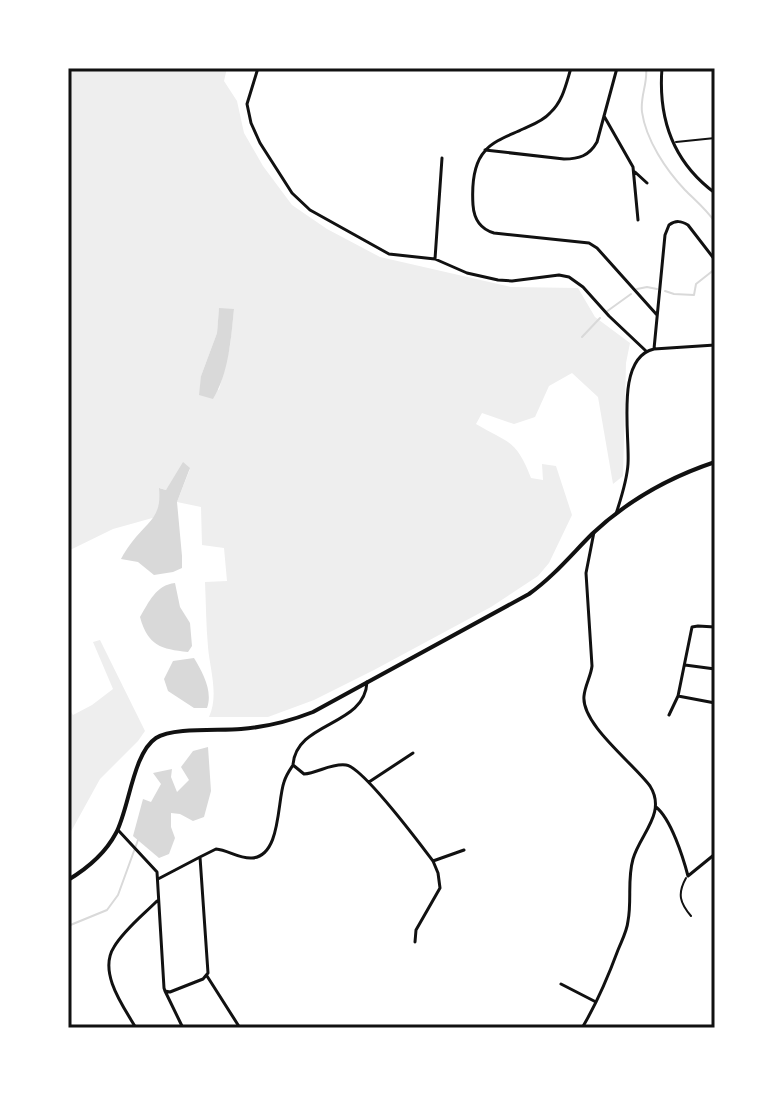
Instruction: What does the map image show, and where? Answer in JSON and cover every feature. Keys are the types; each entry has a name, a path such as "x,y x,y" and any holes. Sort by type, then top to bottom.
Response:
{"main road":[{"path":"68,880 98,858 118,830 138,766 147,747 155,739 177,732 244,729 292,720 313,712 529,594 594,532 645,493 715,462"}],"street":[{"path":"258,68 247,104 251,123 260,143 299,201 310,210 382,252 396,256 435,259 467,273 498,280 559,275 569,277 583,287 646,351"},
{"path":"571,68 559,103 551,113 485,150 473,188 475,218 486,230 506,235 589,243 657,315"},
{"path":"485,150 564,159 584,156 593,150 597,142 617,68"},
{"path":"662,68 664,119 673,142 696,176 715,193"},
{"path":"604,116 634,171 638,220"},
{"path":"435,259 442,158"},
{"path":"634,171 647,183"},
{"path":"654,349 665,235 669,225 677,221 688,225 715,260"},
{"path":"616,514 629,463 628,385 636,360 646,351 654,349 715,345"},
{"path":"582,1028 628,925 632,861 653,820 656,807 650,786 593,724 584,702 592,666 586,573 594,532"},
{"path":"669,715 678,696 692,627 715,627"},
{"path":"685,665 715,669"},
{"path":"158,879 216,849 251,858 263,854 274,837 282,785 293,765 298,745 357,706 364,696 367,682"},
{"path":"678,696 715,703"},
{"path":"369,782 413,753"},
{"path":"293,765 300,773 308,774 333,766 349,765 356,769 433,861 440,888 418,926 415,942"},
{"path":"656,807 664,814 688,876 715,854"},
{"path":"118,830 157,872 165,991 181,1028"},
{"path":"433,861 464,850"},
{"path":"200,857 207,976 240,1028"},
{"path":"136,1028 116,995 108,967 112,949 159,899"},
{"path":"165,991 170,992 207,976"},
{"path":"561,984 596,1002"}],"path":[{"path":"673,142 715,138"},
{"path":"688,876 681,887 680,900 691,916"}],"shaded area":[{"path":"68,68 227,68 224,81 237,101 244,133 263,166 292,205 327,229 380,257 511,287 578,288 595,317 630,343 626,363 623,476 613,484 598,397 572,373 549,386 535,417 514,424 482,413 476,424 510,444 521,456 531,478 543,480 542,464 556,466 572,515 549,563 538,576 491,607 314,700 268,717 209,717 214,691 207,639 205,582 227,581 224,548 202,545 201,507 177,502 190,469 166,490 160,488 156,517 113,529 68,551","holes":["219,309 234,309 230,346 219,390 201,376 217,333"]},
{"path":"219,308 234,309 226,367 213,399 199,395 201,376 217,333"},
{"path":"183,462 190,468 177,502 182,568 154,575 138,562 121,559 156,513 159,488 166,490"},
{"path":"175,583 180,607 190,623 192,646 188,652 157,644 147,634 140,617 158,591"},
{"path":"100,640 145,731 100,779 68,837 68,707 73,715 113,689 93,642"},
{"path":"194,658 208,689 207,708 194,708 168,691 164,679 173,661"},
{"path":"208,747 211,791 204,817 193,821 171,813 175,838 169,854 159,858 133,836 143,799 151,802 161,784 153,773 172,769 171,777 177,792 189,780 181,767 193,751"}],"waterway":[{"path":"646,68 642,112 652,144 671,173 715,222"},
{"path":"665,291 694,295 696,284 715,269"},
{"path":"637,289 657,289"},
{"path":"606,312 631,294"},
{"path":"582,337 600,318"},
{"path":"68,926 107,910 118,895 138,840"}]}
